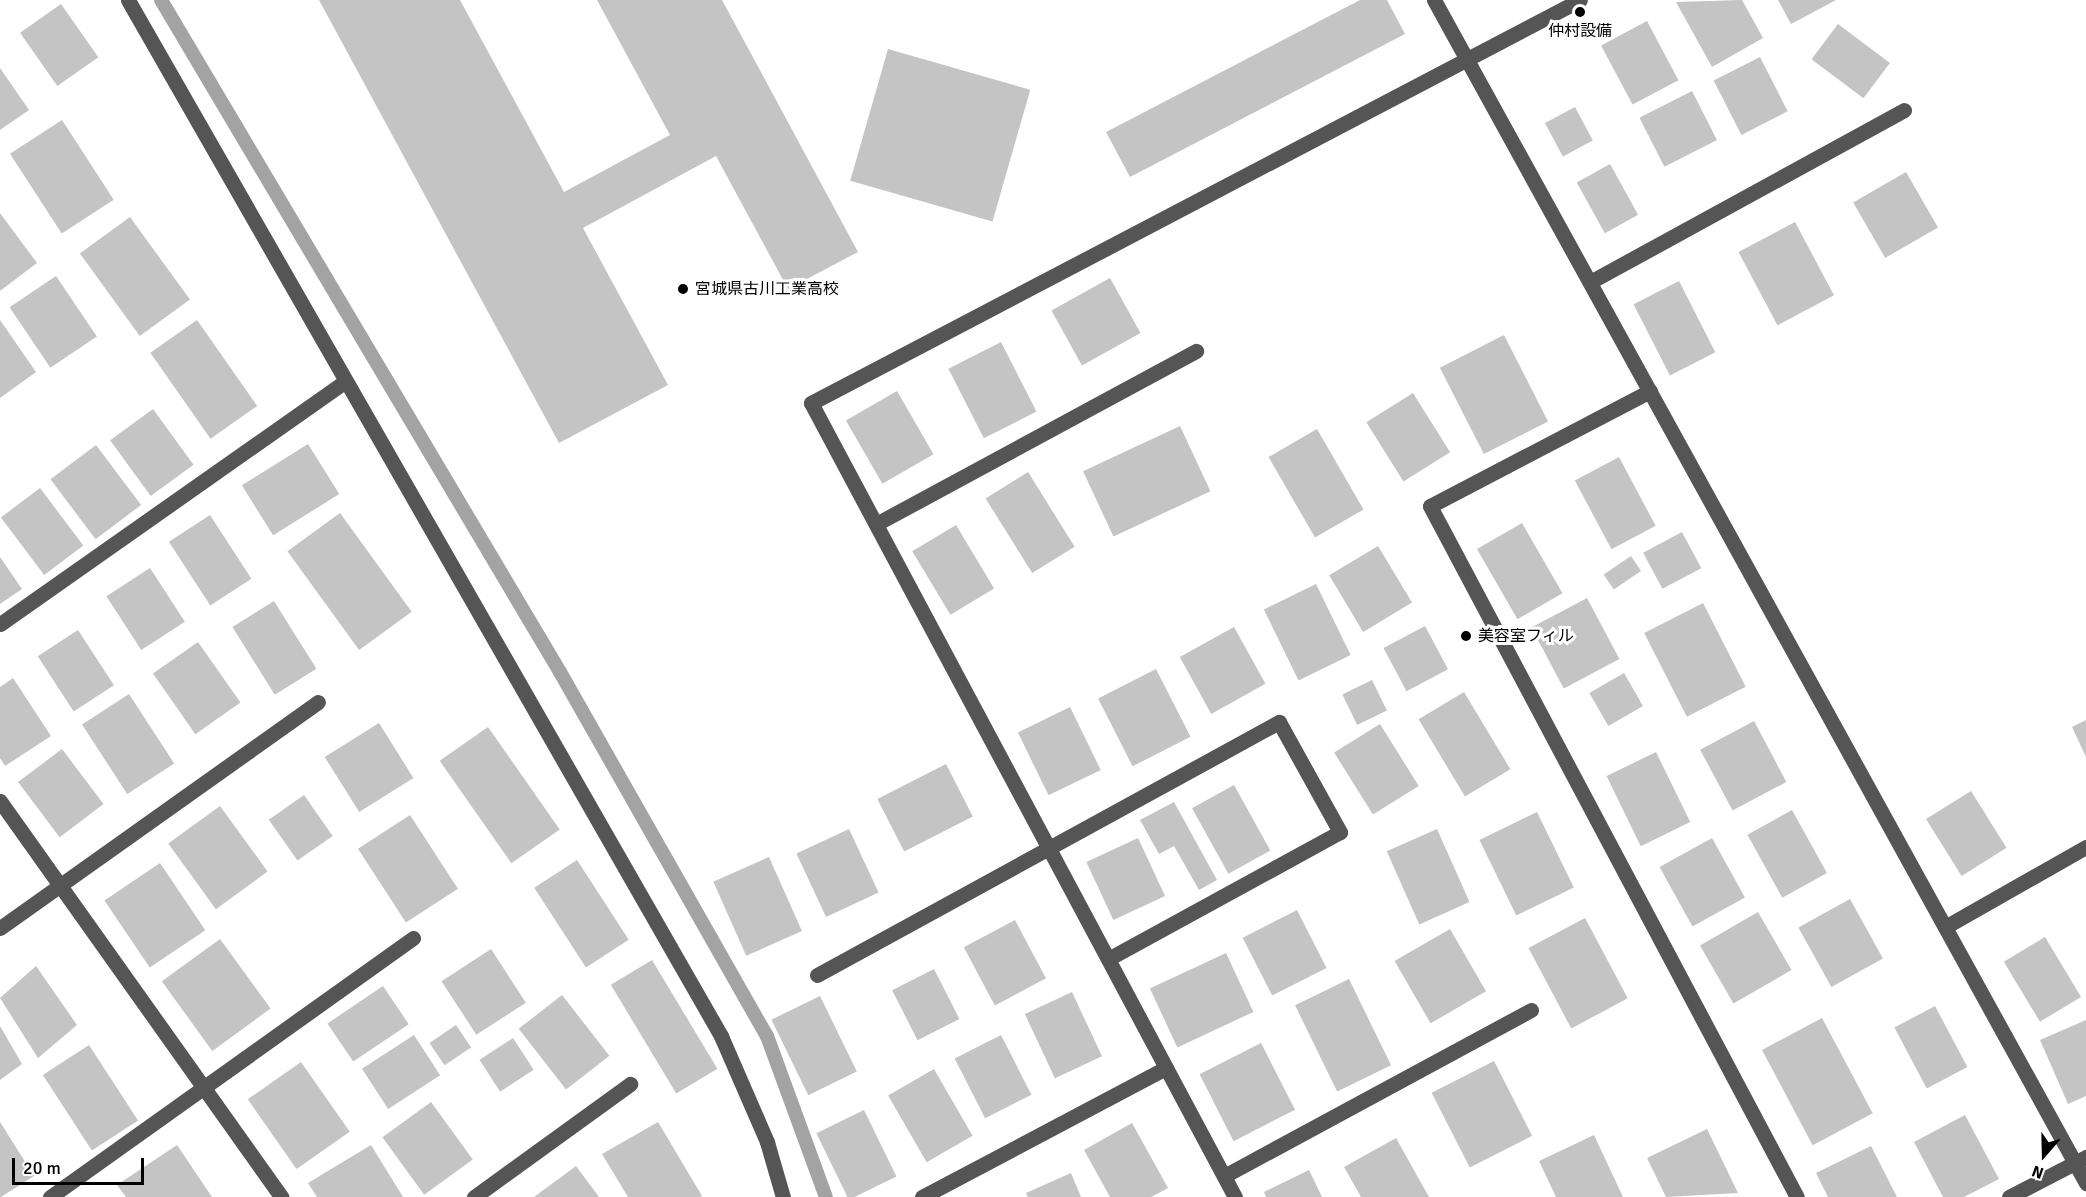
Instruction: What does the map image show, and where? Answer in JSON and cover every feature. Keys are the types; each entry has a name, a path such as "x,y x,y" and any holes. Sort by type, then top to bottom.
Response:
{"street":[{"path":"128,0 344,382 721,1036 767,1142 783,1197"},
{"path":"1434,0 1945,927 2081,1160 2086,1183"},
{"path":"1235,1197 811,403 1580,0"},
{"path":"1590,282 1904,110"},
{"path":"876,524 1196,351"},
{"path":"0,624 344,382"},
{"path":"1650,391 1430,506 1797,1197"},
{"path":"0,928 318,702"},
{"path":"816,975 1279,722 1340,832 1108,959"},
{"path":"0,801 281,1197"},
{"path":"1945,927 2086,847"},
{"path":"50,1197 413,938"},
{"path":"1224,1176 1531,1010"},
{"path":"922,1197 1166,1068"},
{"path":"474,1197 630,1084"},
{"path":"2009,1197 2081,1160"}],"building":[{"path":"319,0 460,0 564,192 670,135 597,0 722,0 858,252 788,289 716,156 583,228 668,385 559,443"},
{"path":"1360,0 1387,0 1405,34 1130,177 1106,132"},
{"path":"1742,0 1763,38 1712,67 1676,2"},
{"path":"1778,0 1836,0 1791,24"},
{"path":"61,4 98,57 57,86 20,33"},
{"path":"1647,21 1678,80 1633,105 1601,45"},
{"path":"1838,24 1890,63 1863,98 1812,59"},
{"path":"888,49 1030,90 993,221 850,181"},
{"path":"1760,57 1788,111 1741,135 1714,81"},
{"path":"0,68 29,110 0,130"},
{"path":"1692,91 1717,140 1664,167 1639,118"},
{"path":"1575,107 1593,141 1563,157 1545,123"},
{"path":"62,120 114,200 62,233 10,154"},
{"path":"1610,164 1638,215 1605,233 1577,182"},
{"path":"1906,172 1938,227 1885,258 1853,202"},
{"path":"0,213 37,263 0,291"},
{"path":"130,217 190,300 140,336 80,253"},
{"path":"1795,222 1834,295 1777,325 1738,252"},
{"path":"56,276 97,337 50,368 10,307"},
{"path":"1110,278 1141,333 1082,366 1051,310"},
{"path":"1679,281 1715,352 1670,375 1634,304"},
{"path":"0,320 36,372 0,398"},
{"path":"197,320 257,406 211,439 150,353"},
{"path":"1504,335 1548,421 1484,454 1440,368"},
{"path":"1001,342 1036,411 984,438 948,369"},
{"path":"897,391 934,454 882,484 846,420"},
{"path":"1413,393 1450,452 1403,482 1366,422"},
{"path":"153,409 194,465 151,496 110,440"},
{"path":"1180,426 1210,491 1113,536 1083,471"},
{"path":"1317,429 1364,510 1315,538 1269,457"},
{"path":"308,444 339,494 273,535 242,485"},
{"path":"96,445 141,505 96,539 50,479"},
{"path":"1619,457 1656,526 1611,549 1575,480"},
{"path":"1028,472 1075,547 1032,573 986,498"},
{"path":"40,488 83,546 44,575 1,517"},
{"path":"340,513 412,612 359,650 287,551"},
{"path":"210,515 251,579 210,605 169,542"},
{"path":"1522,523 1563,593 1517,619 1477,549"},
{"path":"956,525 994,588 950,615 912,551"},
{"path":"1682,532 1701,568 1662,589 1643,553"},
{"path":"1378,546 1412,603 1363,632 1329,575"},
{"path":"1631,556 1641,571 1614,589 1604,574"},
{"path":"0,557 22,589 0,604"},
{"path":"150,568 185,622 141,650 106,596"},
{"path":"1316,584 1351,655 1299,680 1264,609"},
{"path":"1587,598 1619,659 1564,689 1531,628"},
{"path":"274,601 316,669 275,695 232,627"},
{"path":"1703,603 1746,687 1687,717 1644,633"},
{"path":"1425,626 1448,669 1407,691 1384,648"},
{"path":"1234,627 1266,684 1211,714 1180,657"},
{"path":"78,630 114,685 74,711 38,656"},
{"path":"198,642 240,703 195,734 153,674"},
{"path":"1156,669 1191,737 1133,766 1098,699"},
{"path":"1624,673 1643,706 1608,726 1589,693"},
{"path":"13,678 51,736 5,766 0,758 0,687"},
{"path":"1372,680 1387,711 1357,725 1342,694"},
{"path":"1464,692 1510,769 1465,796 1419,719"},
{"path":"129,694 174,764 127,794 82,724"},
{"path":"1070,707 1101,770 1049,795 1018,732"},
{"path":"2086,720 2086,757 2072,727"},
{"path":"1754,721 1786,782 1733,811 1700,750"},
{"path":"379,723 413,778 359,812 325,757"},
{"path":"1380,724 1419,786 1373,815 1334,753"},
{"path":"488,727 560,829 511,863 440,761"},
{"path":"62,749 104,804 60,837 18,782"},
{"path":"1656,752 1690,822 1641,846 1607,776"},
{"path":"946,764 973,817 904,852 877,799"},
{"path":"1234,785 1270,851 1228,874 1192,808"},
{"path":"1971,791 2007,848 1962,876 1926,819"},
{"path":"304,795 333,836 297,861 269,820"},
{"path":"1174,802 1217,880 1199,890 1174,846 1159,854 1140,820"},
{"path":"220,806 268,872 216,909 168,844"},
{"path":"1792,810 1827,873 1782,898 1747,835"},
{"path":"1537,812 1574,887 1516,916 1479,840"},
{"path":"410,815 458,889 406,923 358,849"},
{"path":"849,829 879,892 826,917 796,854"},
{"path":"1437,829 1470,902 1419,924 1387,851"},
{"path":"1138,838 1165,896 1113,920 1086,862"},
{"path":"1712,838 1745,897 1692,927 1660,867"},
{"path":"769,857 802,931 746,956 713,882"},
{"path":"577,860 629,940 586,967 534,888"},
{"path":"160,863 205,930 150,968 104,900"},
{"path":"1850,899 1883,958 1831,987 1798,928"},
{"path":"1297,910 1327,968 1272,996 1243,938"},
{"path":"1758,912 1792,970 1733,1004 1700,946"},
{"path":"1585,918 1628,998 1571,1028 1528,948"},
{"path":"1015,920 1046,978 995,1006 964,947"},
{"path":"1450,929 1486,991 1431,1023 1395,961"},
{"path":"2045,937 2081,997 2040,1022 2004,962"},
{"path":"220,939 271,1009 212,1051 162,981"},
{"path":"491,949 526,1003 476,1035 442,981"},
{"path":"1226,953 1253,1012 1177,1047 1150,988"},
{"path":"652,960 717,1069 676,1094 611,985"},
{"path":"36,966 77,1025 38,1058 0,998"},
{"path":"934,969 959,1019 918,1040 892,990"},
{"path":"1349,979 1391,1065 1337,1092 1295,1005"},
{"path":"383,986 409,1024 353,1062 327,1023"},
{"path":"1072,992 1102,1056 1055,1078 1025,1014"},
{"path":"562,995 609,1056 566,1090 519,1029"},
{"path":"820,996 857,1071 808,1095 771,1020"},
{"path":"1935,1006 1967,1067 1927,1089 1894,1028"},
{"path":"1822,1018 1873,1113 1813,1145 1762,1050"},
{"path":"2086,1020 2086,1096 2068,1104 2040,1040"},
{"path":"456,1025 471,1047 445,1065 429,1043"},
{"path":"0,1026 22,1064 0,1080"},
{"path":"414,1035 440,1075 388,1109 362,1069"},
{"path":"1001,1035 1031,1095 985,1118 955,1059"},
{"path":"513,1038 534,1070 500,1092 479,1060"},
{"path":"1261,1043 1295,1110 1234,1141 1200,1074"},
{"path":"89,1045 138,1120 92,1150 43,1075"},
{"path":"1494,1061 1532,1136 1470,1168 1432,1093"},
{"path":"301,1062 350,1132 297,1169 248,1099"},
{"path":"934,1069 973,1136 927,1162 888,1096"},
{"path":"431,1102 473,1159 424,1195 382,1137"},
{"path":"864,1110 896,1177 854,1197 847,1197 816,1133"},
{"path":"1965,1115 1999,1179 1964,1197 1943,1197 1914,1142"},
{"path":"0,1122 34,1176 1,1197 0,1197"},
{"path":"658,1122 702,1196 628,1197 602,1154"},
{"path":"1132,1123 1168,1188 1151,1197 1110,1197 1084,1150"},
{"path":"1707,1129 1738,1193 1666,1197 1647,1158"},
{"path":"1594,1135 1623,1197 1556,1197 1539,1161"},
{"path":"1396,1138 1429,1197 1361,1197 1344,1167"},
{"path":"177,1145 212,1197 126,1197 117,1185"},
{"path":"371,1145 403,1197 317,1197 308,1183"},
{"path":"1871,1146 1897,1197 1828,1197 1816,1173"},
{"path":"576,1166 599,1197 534,1197"},
{"path":"1309,1170 1322,1197 1266,1197 1264,1192"},
{"path":"1071,1173 1081,1197 1028,1197 1026,1193"}],"waterway":[{"path":"161,0 560,672 767,1036 826,1197"}],"place":[{"name":"仲村設備","path":"1580,12"},
{"name":"宮城県古川工業高校","path":"683,289"},
{"name":"美容室フィル","path":"1466,636"}]}
